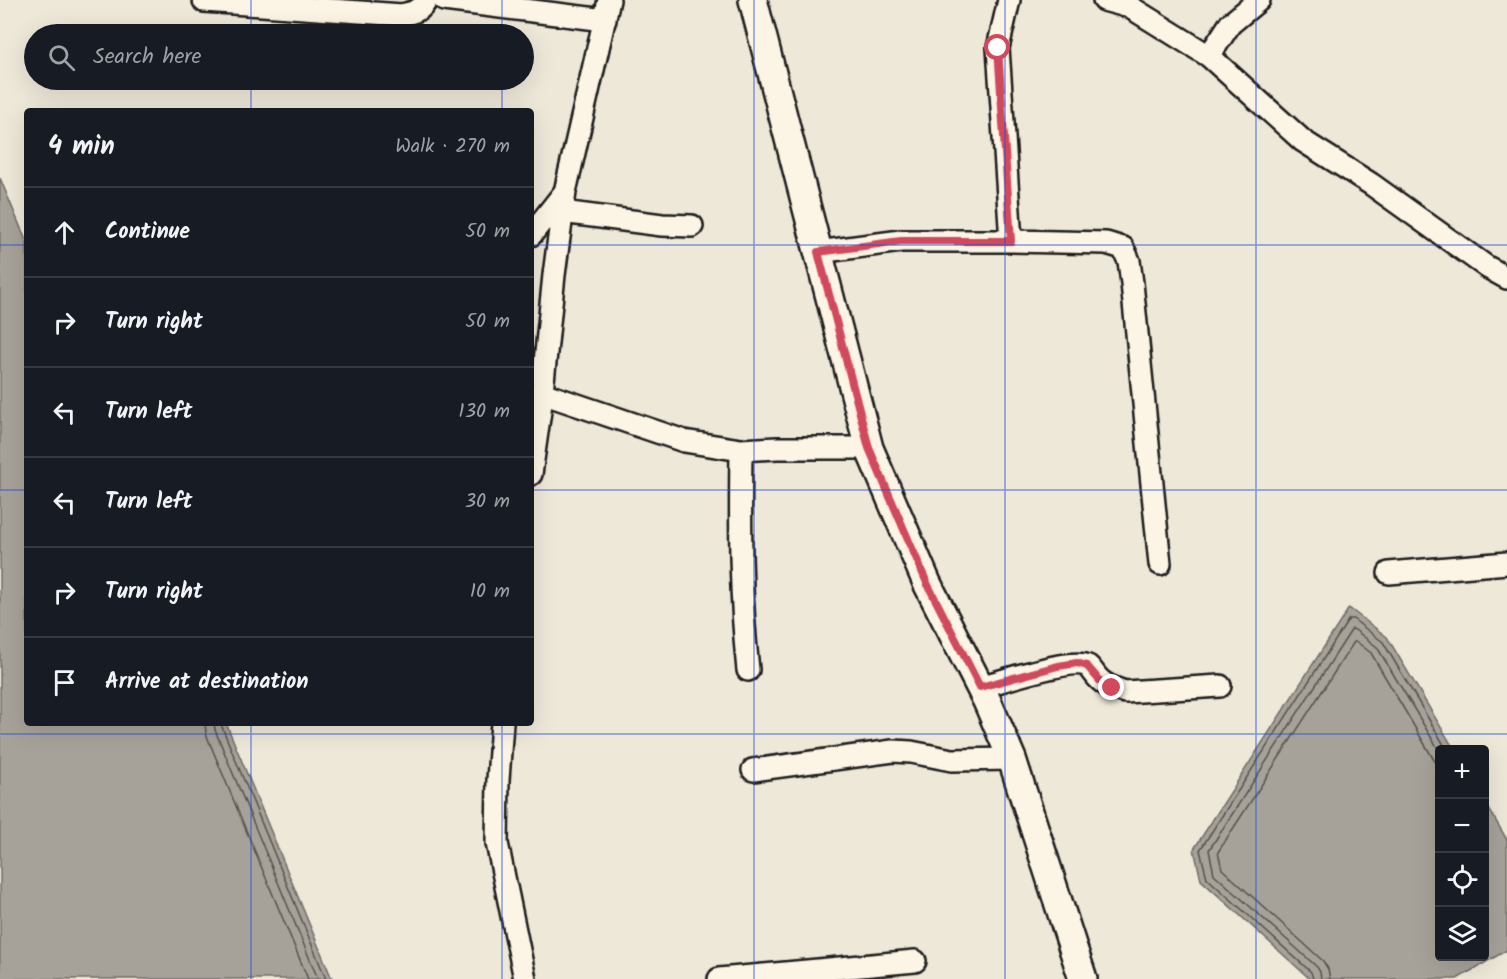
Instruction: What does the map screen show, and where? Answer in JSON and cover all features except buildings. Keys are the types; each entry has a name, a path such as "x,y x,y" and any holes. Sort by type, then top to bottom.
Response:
{"street":[{"path":"204,1 402,15 417,11 423,7 426,0"},
{"path":"444,0 607,10 563,202 534,452"},
{"path":"753,0 869,448 927,583 980,687 1012,759 1083,979"},
{"path":"1009,0 998,48 1011,241"},
{"path":"1104,0 1130,7 1209,56 1303,141 1371,184 1487,267 1507,278"},
{"path":"1209,56 1230,24 1259,0"},
{"path":"563,202 662,225 692,226"},
{"path":"534,232 563,202"},
{"path":"818,252 901,241 1106,243 1123,248 1129,261 1160,564"},
{"path":"542,393 684,441 741,450 869,448"},
{"path":"741,450 742,624 748,670"},
{"path":"1389,573 1507,563"},
{"path":"980,687 1077,663 1087,666 1100,681 1125,692 1220,686"},
{"path":"502,726 497,843 525,979"},
{"path":"753,770 893,751 952,760 1012,759"},
{"path":"719,979 915,961"}],"water":[{"path":"0,178 24,236 24,726 227,726 332,979 0,979"},
{"path":"1349,608 1387,637 1452,745 1435,745 1435,961 1488,961 1457,979 1310,979 1201,880 1194,849"},
{"path":"1489,809 1507,840 1507,950 1489,960"}],"route":[{"path":"998,48 1011,241 901,241 818,252 869,448 927,583 980,687 1077,663 1087,666 1100,681 1112,688"}]}
